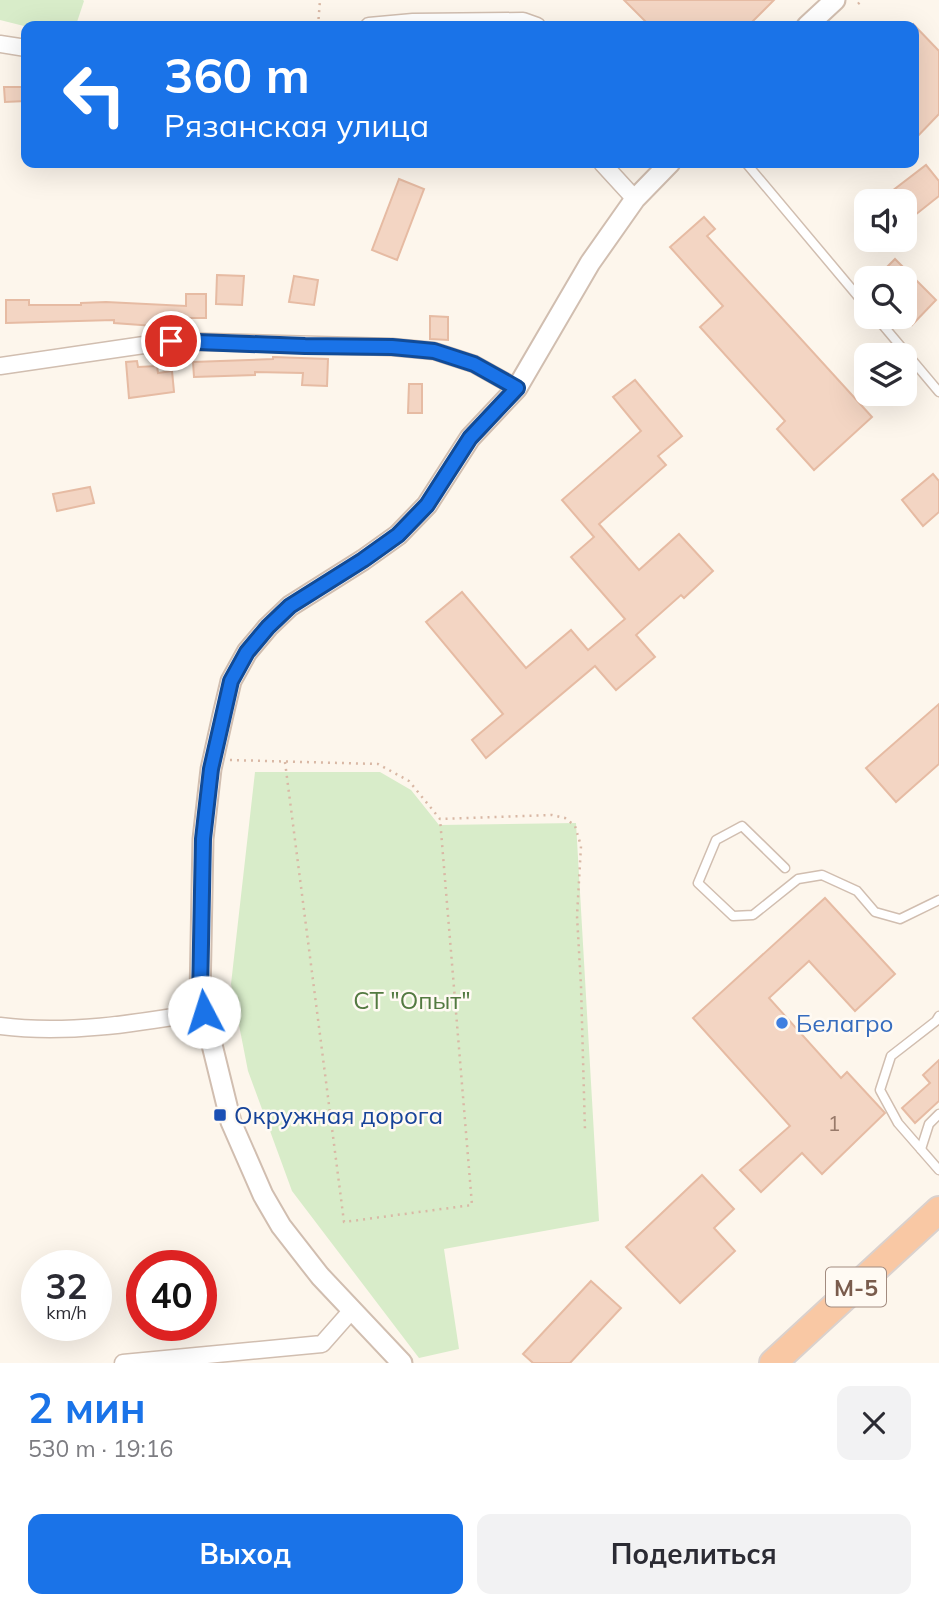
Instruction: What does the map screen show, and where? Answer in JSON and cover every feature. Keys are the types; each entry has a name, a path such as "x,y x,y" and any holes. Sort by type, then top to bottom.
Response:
{"highway":[{"name":"М-5","path":"773,1363 939,1210"}],"street":[{"path":"812,21 835,0"},
{"path":"0,44 21,47"},
{"path":"607,168 635,198"},
{"path":"402,1363 312,1266 281,1226 263,1195 231,1122 200,996 203,839 214,760 231,681 247,652 290,606 398,535 427,505 470,438 517,388 590,263 635,198 665,168"},
{"path":"0,366 171,341 392,347 434,351 474,364 517,388"},
{"path":"0,1026 23,1029 93,1028 204,1012"},
{"path":"123,1363 322,1344 352,1310"}],"lane":[{"path":"750,168 854,292"},
{"path":"886,329 939,392"},
{"path":"785,868 742,826 716,840 698,883 733,916 753,915 798,879 822,875 857,891 875,912 900,919 939,900"},
{"path":"939,1016 891,1056 880,1090 898,1123 939,1170"},
{"path":"920,1149 929,1124 939,1114"}],"path":[{"path":"318,21 320,0"},
{"path":"858,4 862,0"},
{"path":"214,760 378,764 409,781 440,819 472,1205 344,1222 285,762"},
{"path":"440,819 552,816 565,818 575,825 581,846 577,915 585,1131"}],"green space":[{"path":"0,0 84,1 77,21 21,21 21,25 0,20"},
{"name":"СТ \"Опыт\"","path":"255,772 380,772 411,790 439,825 576,823 599,1221 444,1249 459,1349 419,1358 292,1191 248,1071 231,984"}],"building":[{"path":"624,0 774,0 753,21 645,21"},
{"path":"919,30 939,51 939,114 919,135"},
{"path":"4,87 21,87 21,101 5,102"},
{"path":"926,165 939,181 939,196 917,213 917,189 895,189"},
{"path":"399,179 424,189 397,260 372,250"},
{"path":"704,217 715,229 707,236 854,397 854,406 862,406 872,417 814,470 777,429 785,421 700,327 723,306 670,247"},
{"path":"895,259 902,266 888,266"},
{"path":"217,275 244,276 242,305 216,304"},
{"path":"294,276 318,280 314,305 289,302"},
{"path":"917,281 936,300 917,320"},
{"path":"186,294 206,294 206,318 154,321 154,326 114,323 114,320 6,323 6,300 29,300 29,305 106,302 186,306"},
{"path":"430,316 448,317 448,340 430,339"},
{"path":"273,357 328,359 327,386 302,385 303,373 255,372 255,375 194,377 193,362"},
{"path":"137,361 138,367 157,366 158,373 172,371 174,392 129,398 126,362"},
{"path":"635,380 682,436 658,456 666,465 599,524 639,570 679,534 713,571 684,598 681,595 636,635 655,657 616,690 595,666 486,758 472,740 503,714 426,622 462,592 526,668 571,630 588,650 625,619 571,557 594,537 562,500 641,431 613,397"},
{"path":"409,384 422,384 422,413 408,413"},
{"path":"933,474 939,481 939,512 923,526 902,500"},
{"path":"90,487 94,503 57,511 53,494"},
{"path":"939,704 939,764 896,802 866,768"},
{"path":"825,898 895,974 855,1011 809,961 769,998 841,1078 847,1072 885,1113 822,1174 802,1153 761,1192 740,1170 790,1126 693,1018"},
{"path":"939,1060 939,1101 915,1123 902,1108 930,1083 923,1075"},
{"path":"702,1175 734,1209 714,1228 735,1251 680,1303 626,1247"},
{"path":"591,1281 621,1308 570,1363 533,1363 523,1354"}],"place":[{"name":"Белагро","path":"782,1023"},
{"name":"Окружная дорога","path":"220,1115"}],"route":[{"path":"171,341 392,347 434,351 474,364 517,388 470,438 427,505 398,535 290,606 247,652 231,681 211,769 203,839 200,996 204,1012"}]}
